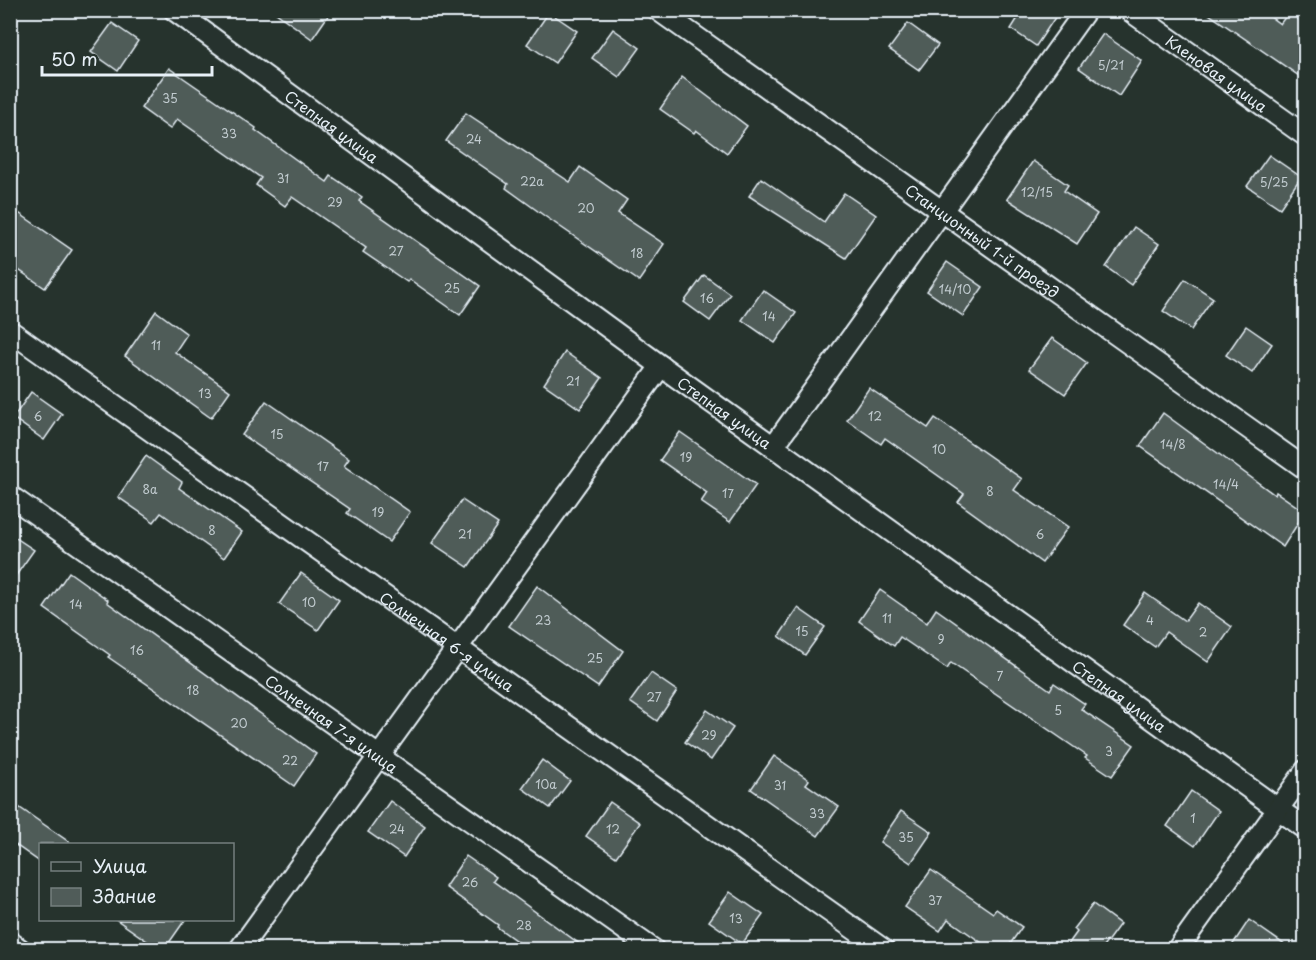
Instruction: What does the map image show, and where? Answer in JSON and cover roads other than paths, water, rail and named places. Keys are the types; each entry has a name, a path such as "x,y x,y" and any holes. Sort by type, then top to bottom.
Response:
{"street":[{"name":"Степная улица","path":"174,10 661,366 1305,829"},
{"name":"Станционный 1-й проезд","path":"658,10 1305,470"},
{"path":"773,447 1086,10"},
{"name":"Кленовая улица","path":"1128,10 1305,136"},
{"name":"Солнечная 6-я улица","path":"10,331 884,950"},
{"path":"239,950 661,366"},
{"name":"Солнечная 7-я улица","path":"10,496 654,950"},
{"path":"1177,950 1305,770"},
{"path":"10,942 21,950"}]}
